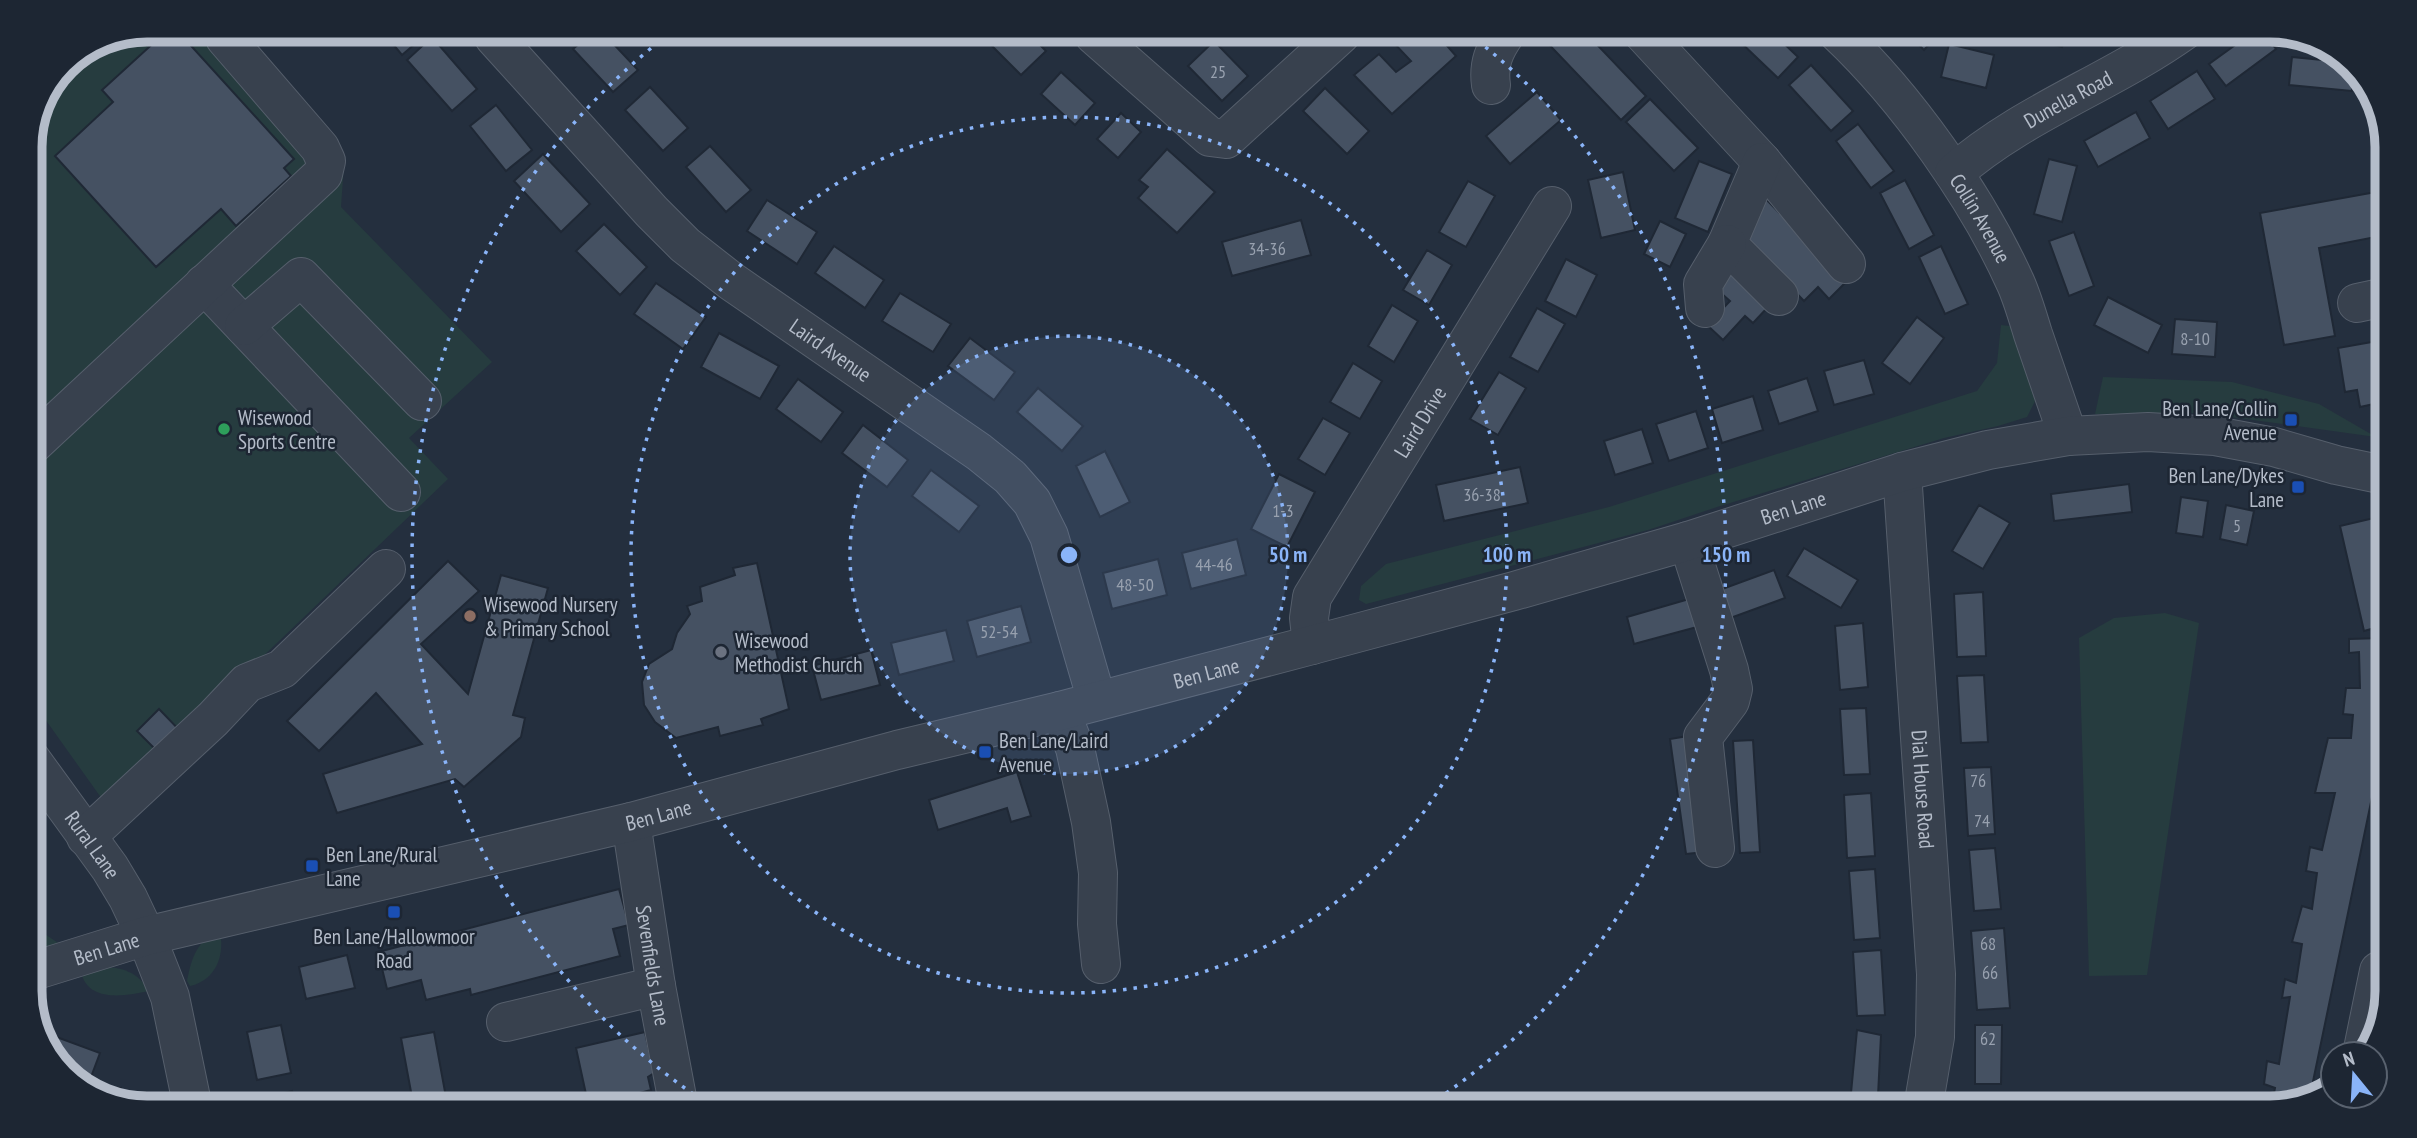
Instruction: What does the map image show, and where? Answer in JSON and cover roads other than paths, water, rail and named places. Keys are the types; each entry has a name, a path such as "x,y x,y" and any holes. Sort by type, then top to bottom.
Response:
{"street":[{"path":"42,436 323,174 327,161 320,148 228,42"},
{"name":"Laird Avenue","path":"499,42 685,245 731,281 979,452 1010,477 1032,502 1049,536 1097,701"},
{"path":"1103,42 1210,137 1226,138 1332,42"},
{"path":"1491,85 1489,71 1500,42"},
{"path":"1651,42 1762,162 1846,264"},
{"name":"Collin Avenue","path":"1848,42 1897,98 1954,173 1992,235 2017,286 2068,436"},
{"name":"Dunella Road","path":"1954,173 2003,134 2092,87 2164,42"},
{"path":"1705,308 1703,284 1727,244 1762,162"},
{"name":"Laird Drive","path":"1312,645 1309,618 1312,597 1552,206"},
{"path":"1727,244 1779,296"},
{"path":"244,326 302,277 422,401"},
{"path":"210,278 244,326 401,492"},
{"name":"Ben Lane","path":"42,968 146,936 631,822 897,750 1060,711 1312,645 1688,541 1902,472 1988,450 2068,436 2148,432 2215,436 2274,447 2375,473"},
{"name":"Dial House Road","path":"1902,472 1936,974 1935,1037 1925,1096"},
{"path":"1688,541 1733,689 1730,701 1703,737 1715,848"},
{"path":"86,837 213,719 247,683 282,669 386,569"},
{"path":"1060,711 1074,748 1091,822 1098,873 1097,924 1101,964"},
{"name":"Rural Lane","path":"42,775 110,868 146,936 170,997 191,1096"},
{"name":"Sevenfields Lane","path":"631,822 656,986 677,1096"},
{"path":"506,1022 656,986"},
{"path":"2367,1032 2375,991"}],"place":[{"name":"Ben Lane/Collin Avenue","path":"2291,420"},
{"name":"Wisewood Sports Centre","path":"224,429"},
{"name":"Ben Lane/Dykes Lane","path":"2298,487"},
{"name":"Wisewood Nursery & Primary School","path":"470,616"},
{"name":"Wisewood Methodist Church","path":"721,652"},
{"name":"Ben Lane/Laird Avenue","path":"985,752"},
{"name":"Ben Lane/Rural Lane","path":"312,866"},
{"name":"Ben Lane/Hallowmoor Road","path":"394,912"}]}
